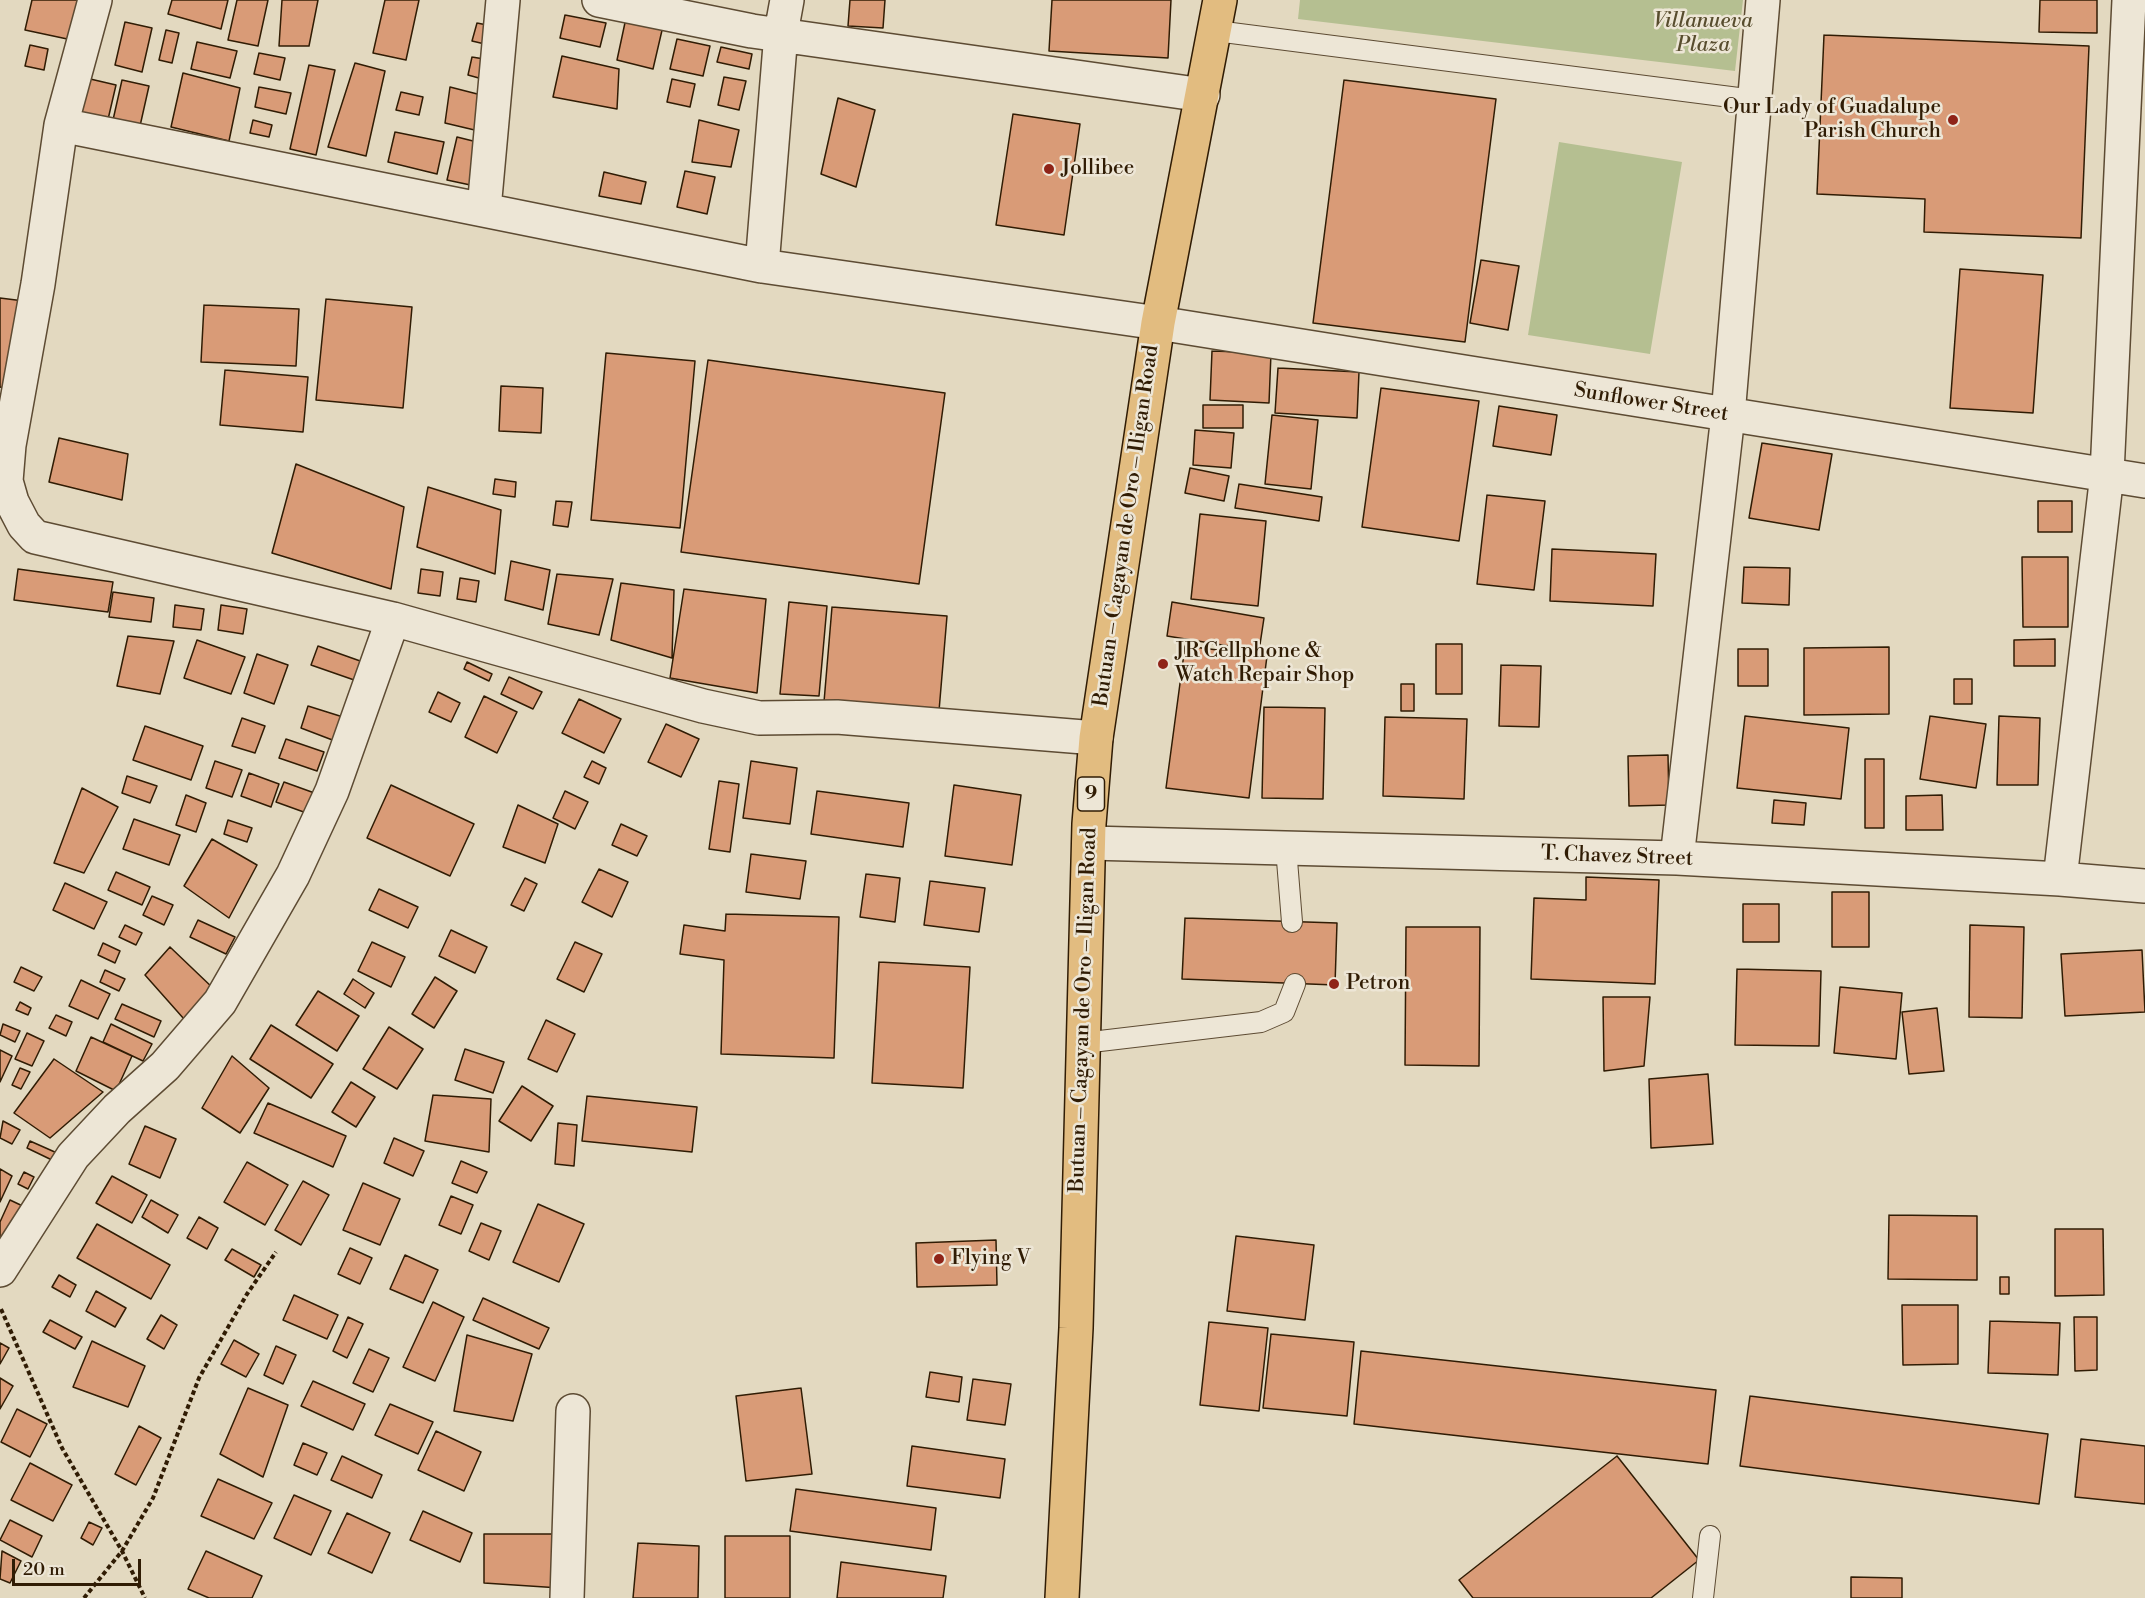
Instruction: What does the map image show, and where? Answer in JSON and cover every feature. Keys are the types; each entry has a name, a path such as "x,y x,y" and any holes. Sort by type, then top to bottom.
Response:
{"highway":[{"name":"Butuan – Cagayan de Oro – Iligan Road","path":"1062,1598 1076,1328 1089,843 1096,738 1158,324 1218,16"}],"street":[{"path":"95,0 61,124 38,284 9,445 6,481 12,502 24,525 35,537 393,619 703,706 759,718 837,717 1096,738"},
{"path":"484,209 502,0"},
{"path":"599,0 752,31 781,33 1203,95"},
{"path":"762,266 781,33 788,0"},
{"path":"1677,858 1728,416 1763,0"},
{"path":"2060,879 2107,474 2129,0"},
{"name":"Sunflower Street","path":"61,124 762,266 1158,324 2145,481"},
{"path":"0,1270 73,1156 117,1109 165,1066 220,1002 293,875 332,791 393,619"},
{"name":"T. Chavez Street","path":"1089,843 1677,858 2060,879 2145,886"},
{"path":"567,1598 573,1411"}],"lane":[{"path":"1218,16 1754,100"},
{"path":"1286,848 1292,922"},
{"path":"1083,1043 1262,1022 1284,1012 1295,984"},
{"path":"1703,1598 1710,1536"}],"path":[{"path":"84,1598 122,1551 153,1498 199,1378 247,1294 276,1252"},
{"path":"0,1308 62,1448 122,1551 145,1598"}],"green space":[{"name":"Villanueva Plaza","path":"1300,0 1743,0 1735,71 1298,19"},
{"path":"1559,142 1682,162 1650,354 1528,335"}],"building":[{"path":"32,0 81,0 72,40 25,30"},
{"path":"172,0 228,0 221,29 168,14"},
{"path":"237,0 268,0 258,46 228,40"},
{"path":"282,0 318,0 309,46 279,46"},
{"path":"385,0 419,0 406,60 373,53"},
{"path":"850,0 885,0 883,28 848,26"},
{"path":"1052,0 1171,0 1168,58 1049,51"},
{"path":"2040,0 2097,0 2097,33 2039,32"},
{"path":"565,15 606,23 600,47 560,38"},
{"path":"626,18 663,26 653,69 617,60"},
{"path":"125,22 152,28 142,72 115,65"},
{"path":"477,23 492,26 489,45 472,41"},
{"path":"166,30 179,33 172,63 159,60"},
{"name":"Our Lady of Guadalupe Parish Church","path":"1824,35 2089,46 2081,238 1924,232 1925,199 1817,194"},
{"path":"677,39 710,46 703,76 670,69"},
{"path":"197,42 237,51 230,78 191,69"},
{"path":"30,45 48,49 44,70 25,66"},
{"path":"721,47 752,54 749,69 717,62"},
{"path":"259,53 285,58 280,80 254,74"},
{"path":"562,56 619,69 617,109 553,97"},
{"path":"472,57 490,60 486,80 468,75"},
{"path":"355,63 385,71 366,156 328,147"},
{"path":"309,65 335,70 316,155 290,149"},
{"path":"183,73 240,88 229,141 171,127"},
{"path":"724,77 746,81 739,110 718,105"},
{"path":"86,78 116,85 106,128 76,122"},
{"path":"672,79 695,84 690,107 667,102"},
{"path":"122,80 149,86 140,126 113,120"},
{"path":"1344,80 1496,99 1465,342 1313,323"},
{"path":"259,87 291,93 286,114 255,107"},
{"path":"450,87 489,97 483,132 445,123"},
{"path":"401,92 423,97 419,115 396,110"},
{"path":"838,98 875,110 856,187 821,174"},
{"path":"1013,114 1080,124 1064,235 996,225"},
{"path":"253,120 272,125 269,137 250,133"},
{"path":"699,120 739,130 731,167 692,162"},
{"path":"395,132 444,142 437,174 388,162"},
{"path":"457,137 485,144 475,186 447,180"},
{"path":"685,171 715,177 707,214 677,207"},
{"path":"604,172 646,182 641,204 599,196"},
{"path":"1481,260 1519,266 1508,330 1470,323"},
{"path":"1960,269 2043,275 2033,413 1950,408"},
{"path":"0,298 24,301 10,390 0,387"},
{"path":"326,299 412,307 403,408 316,400"},
{"path":"204,305 299,309 296,366 201,362"},
{"path":"1212,351 1271,353 1269,403 1210,400"},
{"path":"606,353 695,361 680,528 591,520"},
{"path":"708,360 945,393 919,584 681,552"},
{"path":"1278,368 1359,372 1357,418 1275,413"},
{"path":"225,370 308,377 303,432 220,425"},
{"path":"501,386 543,388 541,433 499,431"},
{"path":"1381,388 1479,401 1459,541 1362,527"},
{"path":"1203,405 1243,405 1243,428 1203,428"},
{"path":"1499,406 1557,415 1551,455 1493,446"},
{"path":"1272,415 1318,420 1311,489 1265,484"},
{"path":"1195,430 1234,433 1231,468 1193,465"},
{"path":"59,438 128,454 122,500 49,482"},
{"path":"1762,443 1832,454 1819,530 1749,518"},
{"path":"296,464 404,507 391,589 272,553"},
{"path":"1190,468 1229,476 1224,501 1185,493"},
{"path":"495,479 516,482 515,497 493,494"},
{"path":"1239,484 1322,497 1319,521 1235,508"},
{"path":"428,487 501,510 495,574 417,547"},
{"path":"1487,495 1545,501 1534,590 1477,584"},
{"path":"556,501 572,502 568,527 553,525"},
{"path":"2038,501 2072,501 2072,532 2038,532"},
{"path":"1200,514 1266,521 1258,606 1191,599"},
{"path":"1552,549 1656,554 1653,606 1550,601"},
{"path":"2022,557 2068,557 2068,627 2023,627"},
{"path":"511,561 550,570 543,610 505,600"},
{"path":"1744,567 1790,568 1789,605 1742,603"},
{"path":"18,569 113,582 108,612 14,600"},
{"path":"421,569 443,572 440,596 418,593"},
{"path":"557,574 613,579 599,635 548,624"},
{"path":"460,578 479,581 476,602 457,599"},
{"path":"621,583 674,590 672,658 611,640"},
{"path":"684,589 766,599 757,693 670,678"},
{"path":"113,592 154,598 151,622 109,617"},
{"path":"789,602 827,606 819,696 780,694"},
{"path":"1172,602 1264,618 1259,651 1167,636"},
{"path":"175,605 204,609 201,630 173,627"},
{"path":"221,605 247,609 243,634 218,630"},
{"path":"832,607 947,616 939,711 824,702"},
{"path":"128,636 174,641 160,694 117,686"},
{"path":"2055,639 2055,666 2014,666 2014,640"},
{"path":"197,640 245,657 231,694 184,678"},
{"path":"1436,644 1462,644 1462,694 1436,694"},
{"path":"318,646 363,662 357,681 311,665"},
{"path":"1185,646 1267,656 1249,798 1166,788"},
{"path":"1889,647 1889,714 1804,715 1804,648"},
{"path":"1738,649 1768,649 1768,686 1738,686"},
{"path":"257,654 288,665 274,704 244,693"},
{"path":"467,662 492,674 489,681 464,669"},
{"path":"1501,665 1541,666 1539,727 1499,726"},
{"path":"509,677 542,692 533,709 501,694"},
{"path":"1954,679 1972,679 1972,704 1954,704"},
{"path":"1401,684 1414,684 1414,711 1401,711"},
{"path":"438,692 460,703 451,722 429,712"},
{"path":"484,696 517,712 497,753 465,737"},
{"path":"579,699 621,719 604,753 562,733"},
{"path":"308,706 343,717 335,741 301,728"},
{"path":"1264,707 1325,708 1323,799 1262,798"},
{"path":"1745,716 1849,728 1841,799 1737,788"},
{"path":"1930,716 1986,724 1976,788 1920,779"},
{"path":"1999,716 2040,718 2038,785 1997,785"},
{"path":"1385,717 1467,719 1464,799 1383,796"},
{"path":"242,718 265,726 255,753 232,746"},
{"path":"666,724 699,739 681,777 648,762"},
{"path":"145,726 203,746 191,780 133,760"},
{"path":"286,739 324,752 317,771 279,758"},
{"path":"1668,755 1669,805 1629,806 1628,756"},
{"path":"1865,759 1884,759 1884,828 1865,828"},
{"path":"215,761 242,770 232,797 206,788"},
{"path":"592,761 606,768 599,784 584,777"},
{"path":"751,761 797,768 790,824 743,818"},
{"path":"249,773 279,784 271,807 241,796"},
{"path":"127,776 157,786 150,803 122,793"},
{"path":"719,781 739,784 730,852 709,849"},
{"path":"284,782 320,795 312,815 276,802"},
{"path":"391,785 474,824 450,876 367,838"},
{"path":"954,785 1021,795 1012,865 945,856"},
{"path":"82,788 118,807 84,873 54,863"},
{"path":"565,791 588,802 575,829 553,818"},
{"path":"817,791 909,803 903,847 811,834"},
{"path":"186,795 206,803 196,832 176,825"},
{"path":"1942,795 1943,830 1906,830 1906,796"},
{"path":"1774,800 1806,803 1804,825 1772,823"},
{"path":"518,805 558,824 545,863 503,847"},
{"path":"134,819 180,835 169,865 123,849"},
{"path":"228,820 252,828 247,842 224,834"},
{"path":"621,824 647,836 637,856 612,845"},
{"path":"212,839 257,865 229,918 184,886"},
{"path":"751,854 806,861 800,899 746,892"},
{"path":"599,869 628,882 612,917 582,902"},
{"path":"116,872 150,887 142,905 108,890"},
{"path":"866,874 900,878 895,922 860,917"},
{"path":"1586,877 1659,880 1655,984 1531,979 1534,898 1586,900"},
{"path":"525,878 537,884 524,911 511,905"},
{"path":"930,881 985,888 979,932 924,925"},
{"path":"65,883 107,902 94,929 53,910"},
{"path":"379,889 418,907 408,928 369,910"},
{"path":"1832,892 1869,892 1869,947 1832,947"},
{"path":"152,896 173,905 164,925 143,915"},
{"path":"1743,904 1779,904 1779,942 1743,942"},
{"path":"726,914 839,917 834,1058 721,1054 724,960 680,954 684,925 725,931"},
{"path":"1185,918 1337,923 1335,985 1182,979"},
{"path":"198,920 235,937 226,954 190,937"},
{"path":"125,925 142,933 136,945 119,937"},
{"path":"1970,925 2024,927 2022,1018 1969,1017"},
{"path":"1406,927 1480,927 1479,1066 1405,1065"},
{"path":"451,930 487,947 475,973 439,956"},
{"path":"372,942 405,957 391,987 358,971"},
{"path":"575,942 602,954 584,992 557,979"},
{"path":"103,943 120,951 115,963 98,955"},
{"path":"170,947 215,990 184,1019 145,975"},
{"path":"2142,950 2145,1012 2065,1016 2061,954"},
{"path":"879,962 970,967 963,1088 872,1083"},
{"path":"21,967 42,977 34,991 14,982"},
{"path":"1737,969 1821,971 1819,1046 1735,1045"},
{"path":"105,970 125,979 119,991 100,982"},
{"path":"435,977 457,991 434,1028 412,1014"},
{"path":"353,979 374,993 365,1008 344,994"},
{"path":"81,980 110,994 98,1019 69,1006"},
{"path":"1840,987 1902,993 1896,1059 1834,1053"},
{"path":"318,991 359,1016 337,1051 296,1025"},
{"path":"1603,997 1650,997 1644,1066 1604,1071"},
{"path":"20,1002 31,1008 28,1015 16,1010"},
{"path":"122,1004 161,1021 154,1037 115,1019"},
{"path":"1937,1008 1944,1071 1909,1074 1902,1012"},
{"path":"56,1015 72,1022 66,1036 49,1028"},
{"path":"546,1020 575,1034 557,1072 528,1059"},
{"path":"3,1024 20,1031 15,1042 0,1035"},
{"path":"111,1024 152,1044 143,1061 103,1042"},
{"path":"271,1025 333,1064 311,1098 250,1059"},
{"path":"389,1027 423,1049 397,1089 363,1069"},
{"path":"27,1033 44,1041 32,1066 15,1059"},
{"path":"91,1037 132,1056 116,1091 76,1071"},
{"path":"465,1049 504,1062 493,1093 455,1080"},
{"path":"0,1050 12,1056 0,1082"},
{"path":"232,1056 269,1088 240,1133 202,1108"},
{"path":"54,1059 103,1092 50,1138 14,1113"},
{"path":"20,1068 30,1072 21,1089 12,1085"},
{"path":"1708,1074 1713,1144 1651,1148 1649,1079"},
{"path":"351,1082 375,1097 356,1127 332,1112"},
{"path":"522,1086 553,1106 531,1141 499,1121"},
{"path":"433,1095 491,1099 489,1152 425,1141"},
{"path":"587,1096 697,1107 692,1152 582,1141"},
{"path":"268,1103 346,1136 333,1167 254,1133"},
{"path":"3,1121 20,1130 12,1144 0,1138"},
{"path":"558,1123 577,1125 574,1166 555,1164"},
{"path":"145,1126 176,1139 160,1178 129,1164"},
{"path":"394,1138 424,1151 413,1176 384,1163"},
{"path":"30,1141 57,1153 54,1161 27,1148"},
{"path":"461,1161 487,1172 477,1193 452,1183"},
{"path":"247,1162 288,1185 265,1225 224,1202"},
{"path":"0,1169 12,1176 0,1202"},
{"path":"24,1172 34,1177 28,1189 18,1184"},
{"path":"112,1176 147,1195 132,1223 96,1203"},
{"path":"303,1181 329,1195 301,1245 275,1230"},
{"path":"363,1183 400,1199 380,1245 343,1230"},
{"path":"451,1196 473,1205 461,1234 439,1225"},
{"path":"10,1200 29,1209 0,1245 0,1222"},
{"path":"151,1200 178,1215 168,1233 142,1217"},
{"path":"538,1204 584,1224 559,1282 513,1262"},
{"path":"1889,1215 1977,1216 1977,1280 1888,1279"},
{"path":"199,1217 218,1228 207,1249 187,1238"},
{"path":"481,1223 501,1231 489,1260 469,1251"},
{"path":"97,1224 170,1265 151,1299 77,1258"},
{"path":"2055,1229 2103,1229 2104,1295 2055,1296"},
{"path":"1236,1236 1314,1245 1305,1320 1227,1311"},
{"path":"996,1240 997,1285 917,1287 916,1243"},
{"path":"350,1248 372,1258 360,1284 338,1274"},
{"path":"232,1249 261,1265 254,1277 225,1260"},
{"path":"405,1255 438,1270 423,1303 390,1289"},
{"path":"59,1275 76,1285 70,1297 52,1287"},
{"path":"2000,1277 2009,1277 2009,1294 2000,1294"},
{"path":"96,1291 126,1308 115,1327 86,1311"},
{"path":"294,1295 338,1315 327,1339 283,1320"},
{"path":"483,1298 549,1328 539,1349 473,1320"},
{"path":"433,1302 464,1317 435,1381 403,1367"},
{"path":"1902,1305 1958,1305 1958,1364 1903,1365"},
{"path":"161,1315 177,1325 164,1349 147,1339"},
{"path":"348,1317 363,1324 347,1358 333,1351"},
{"path":"2074,1317 2097,1317 2097,1370 2075,1371"},
{"path":"50,1320 82,1337 75,1349 43,1332"},
{"path":"1990,1321 2060,1323 2058,1375 1988,1373"},
{"path":"1209,1322 1268,1328 1259,1411 1200,1405"},
{"path":"1271,1334 1354,1342 1347,1416 1263,1408"},
{"path":"467,1335 532,1354 513,1421 454,1411"},
{"path":"234,1340 259,1354 246,1377 221,1364"},
{"path":"92,1341 145,1366 128,1407 73,1387"},
{"path":"0,1343 9,1348 0,1364"},
{"path":"276,1346 296,1355 283,1384 264,1375"},
{"path":"369,1349 389,1358 373,1392 353,1383"},
{"path":"1361,1351 1716,1390 1708,1464 1354,1424"},
{"path":"930,1372 962,1377 959,1402 926,1397"},
{"path":"0,1378 13,1386 0,1409"},
{"path":"973,1379 1011,1384 1005,1425 967,1420"},
{"path":"313,1381 365,1404 353,1430 301,1406"},
{"path":"248,1388 288,1405 263,1477 220,1454"},
{"path":"801,1388 812,1474 746,1481 736,1396"},
{"path":"1750,1396 2048,1434 2039,1504 1740,1466"},
{"path":"390,1404 433,1422 418,1454 375,1435"},
{"path":"17,1409 47,1424 30,1457 1,1442"},
{"path":"139,1426 161,1438 136,1485 115,1474"},
{"path":"436,1431 481,1452 464,1491 418,1470"},
{"path":"2081,1439 2145,1446 2145,1504 2075,1497"},
{"path":"303,1443 327,1453 317,1475 294,1465"},
{"path":"912,1446 1005,1459 1000,1498 907,1486"},
{"path":"342,1456 382,1475 372,1498 331,1480"},
{"path":"1617,1456 1699,1560 1651,1598 1473,1598 1459,1580"},
{"path":"30,1463 72,1485 53,1521 11,1500"},
{"path":"218,1479 272,1503 254,1539 201,1516"},
{"path":"796,1489 936,1508 931,1550 790,1531"},
{"path":"294,1495 331,1511 311,1555 274,1538"},
{"path":"423,1511 472,1533 460,1562 410,1540"},
{"path":"347,1513 390,1533 372,1573 328,1553"},
{"path":"10,1520 42,1536 32,1557 0,1540"},
{"path":"89,1522 102,1528 93,1545 81,1538"},
{"path":"484,1534 560,1534 560,1588 484,1583"},
{"path":"725,1536 790,1536 790,1598 725,1598"},
{"path":"638,1543 699,1546 698,1598 633,1598"},
{"path":"2,1551 21,1561 10,1583 0,1579"},
{"path":"206,1551 262,1576 252,1598 209,1598 188,1589"},
{"path":"841,1562 946,1576 943,1598 837,1598"},
{"path":"1851,1577 1902,1578 1902,1598 1851,1598"}],"place":[{"name":"Our Lady of Guadalupe Parish Church","path":"1953,120"},
{"name":"Jollibee","path":"1049,169"},
{"name":"JR Cellphone & Watch Repair Shop","path":"1163,664"},
{"name":"Petron","path":"1334,984"},
{"name":"Flying V","path":"939,1259"}]}
